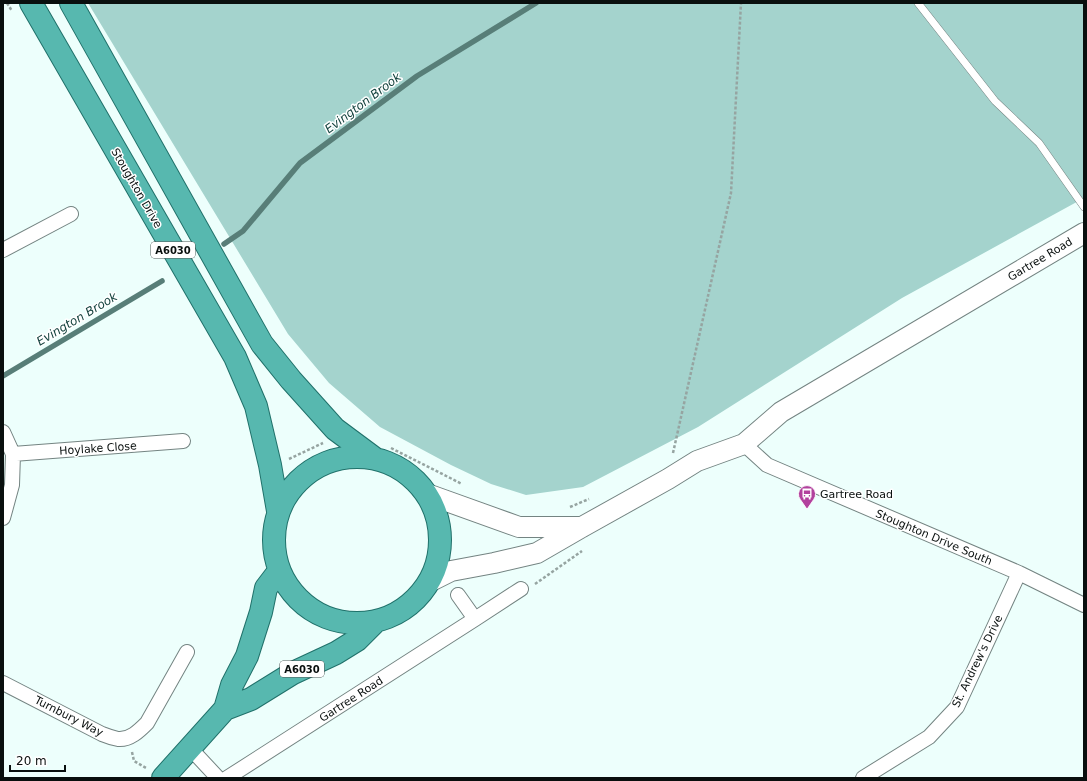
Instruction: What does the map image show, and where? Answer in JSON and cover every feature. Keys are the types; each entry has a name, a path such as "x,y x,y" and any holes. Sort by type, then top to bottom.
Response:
{"highway":[{"name":"A6030","path":"71,3 262,344 291,380 335,429 382,453"},
{"name":"Stoughton Drive","path":"23,10 235,357 256,406 270,465 278,511"},
{"path":"382,453 409,474 427,494 440,528 438,563 429,582 414,601 389,618 375,622 337,622 309,610 289,589 279,571 274,557 273,536 278,511 299,479 325,462 353,456 382,453"},
{"name":"A6030","path":"225,710 232,685 247,656 261,612 266,588 279,571"},
{"name":"A6030","path":"157,776 190,748 225,710 251,699 293,673 336,653 357,640 375,622"}],"main road":[{"name":"Gartree Road","path":"429,582 451,571 537,554 697,461 744,444 781,412 1084,233"},
{"name":"Gartree Road","path":"427,494 519,527 582,527"}],"street":[{"path":"3,250 71,214"},
{"path":"3,432 13,454 12,486 3,518"},
{"name":"Hoylake Close","path":"13,454 183,441"},
{"name":"Stoughton Drive South","path":"744,444 767,465 1019,573 1084,605"},
{"name":"St. Andrew's Drive","path":"863,778 929,737 957,707 1019,573"},
{"name":"Gartree Road","path":"227,778 521,589"},
{"path":"458,595 475,619"},
{"path":"130,737 139,732 147,723 187,652"},
{"name":"Turnbury Way","path":"3,682 102,734 119,739 130,737"},
{"path":"190,748 218,778"}],"lane":[{"path":"918,3 995,101 1039,143 1084,207"}],"path":[{"path":"7,3 23,10"},
{"path":"679,453 673,456 731,193 741,3"},
{"path":"270,465 290,459 324,442 335,429"},
{"path":"382,453 465,486"},
{"path":"569,507 596,497"},
{"path":"130,737 134,761 157,776"}],"shaded area":[{"path":"88,3 1084,3 1084,198 902,298 698,427 583,487 526,495 491,484 451,465 380,427 329,383 288,334"}],"waterway":[{"name":"Evington Brook","path":"224,244 243,231 300,163 417,76 536,3"},
{"name":"Evington Brook","path":"3,376 162,281"}],"place":[{"name":"Gartree Road","path":"807,509"}]}
